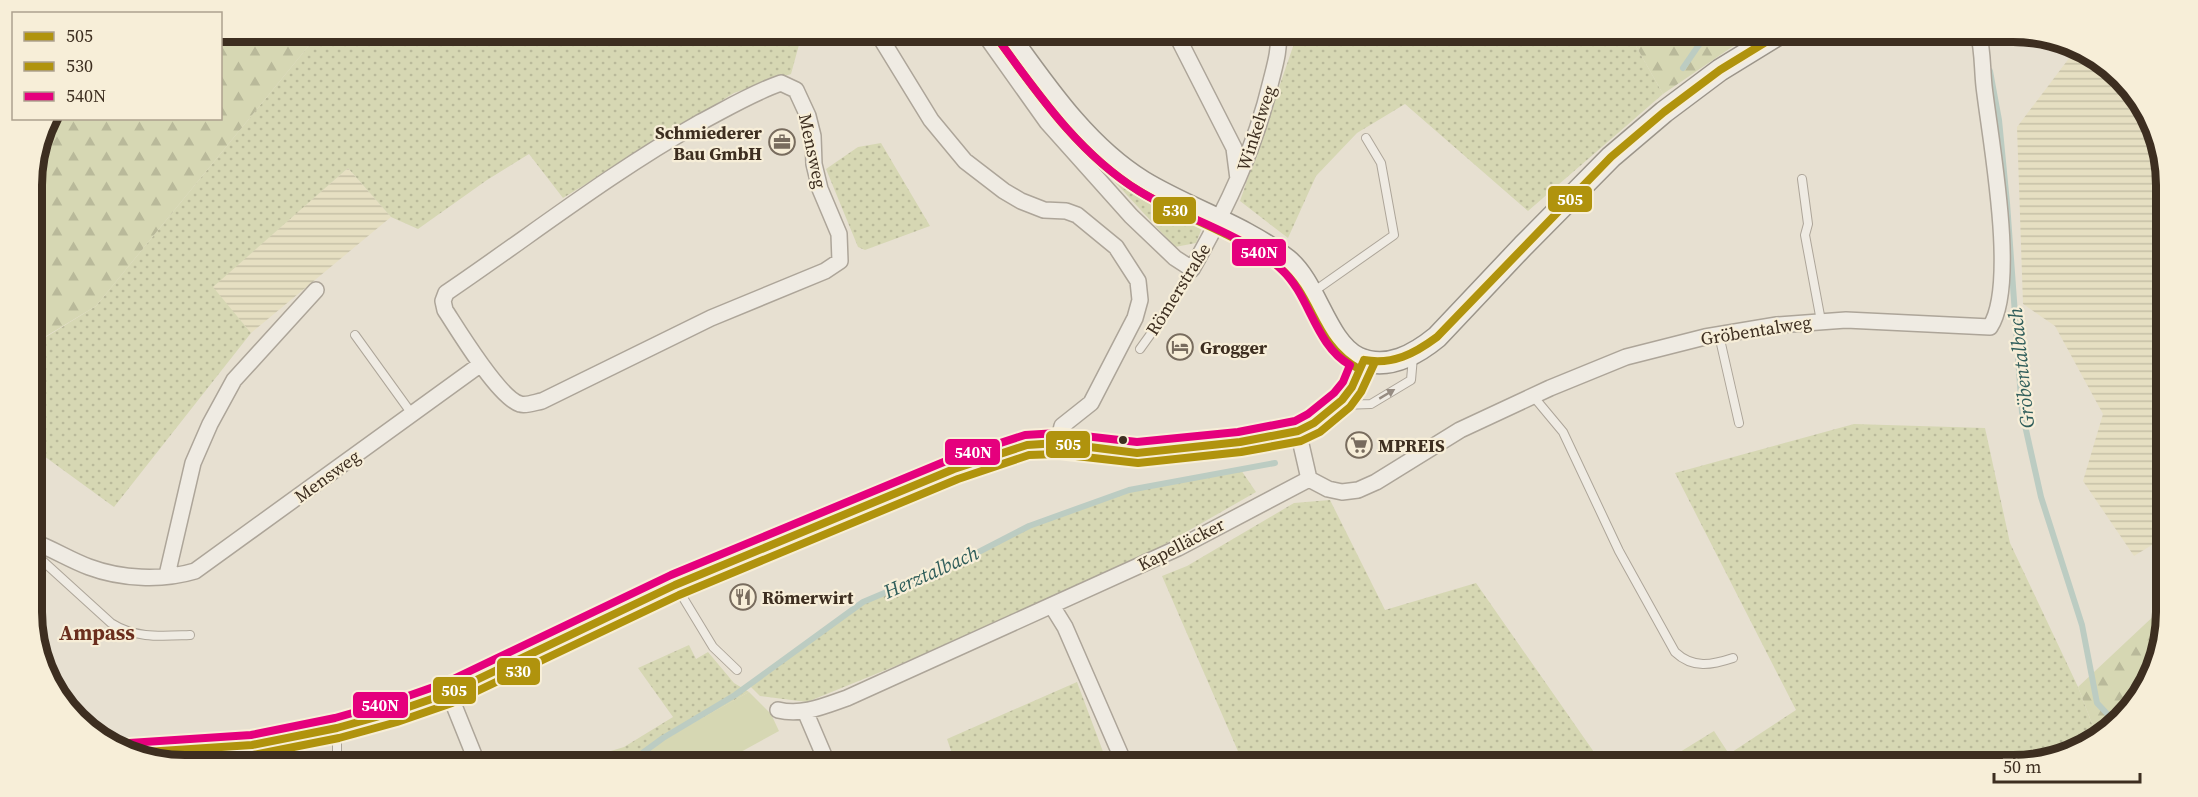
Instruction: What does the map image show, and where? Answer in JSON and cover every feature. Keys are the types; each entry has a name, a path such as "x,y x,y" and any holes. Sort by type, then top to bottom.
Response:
{"main road":[{"path":"1014,42 1074,122 1101,150 1142,181 1244,233 1288,260 1305,281 1341,345 1364,360 1386,362 1414,354 1437,338 1611,157 1664,112 1720,70 1766,42"}],"street":[{"path":"883,42 931,120 965,161 1021,201 1044,210 1072,212 1077,215 1116,247 1138,281 1140,300 1135,318 1091,403 1062,426 1058,443"},
{"path":"990,42 1047,122 1131,216 1176,258 1192,269"},
{"path":"1180,42 1234,148 1238,181"},
{"name":"Winkelweg","path":"1219,221 1238,181 1259,126 1280,42"},
{"name":"Gröbentalweg","path":"1309,479 1328,489 1342,492 1358,490 1376,482 1460,430 1533,396 1626,357 1719,335 1777,325 1821,321 1883,320 1990,327 1997,317 2002,254 1993,140 1984,86 1981,42"},
{"name":"Mensweg","path":"781,83 796,90 808,116 813,136 814,164 820,189 839,234 840,261 825,271 711,318 543,401 522,405 510,400 481,364 445,310 443,302 446,293 587,193 673,138 759,90 781,83"},
{"name":"Römerstraße","path":"1192,269 1219,221"},
{"path":"167,575 193,463 210,424 234,380 316,290"},
{"path":"162,753 252,745 337,728 449,693 675,585 954,469 1027,445 1058,443 1137,453 1240,442 1298,431 1314,423 1336,406 1352,387 1364,360"},
{"name":"Mensweg","path":"42,546 86,566 125,576 190,573 206,565 481,364"},
{"path":"1298,431 1309,479"},
{"name":"Kapelläcker","path":"778,710 791,713 805,711 847,698 1178,548 1309,479"},
{"path":"1052,606 1065,627 1121,755"},
{"path":"449,693 474,755"},
{"path":"805,711 824,755"}],"lane":[{"path":"1311,292 1394,235 1381,163 1366,138"},
{"path":"1802,178 1808,224 1804,235 1821,321"},
{"name":"Römerstraße","path":"1140,349 1173,303 1192,269"},
{"path":"355,335 412,414"},
{"path":"1719,335 1739,423"},
{"path":"1336,406 1371,404 1411,380 1414,354"},
{"path":"1533,396 1563,432 1619,551 1675,652 1687,662 1695,664 1715,664 1733,658"},
{"path":"42,560 118,628 134,634 153,636 190,635"},
{"path":"675,585 713,647 737,670"},
{"path":"337,728 337,755"}],"shaded area":[{"path":"2071,55 2093,66 2121,91 2141,122 2151,148 2156,185 2156,542 2134,556 2083,481 2103,414 2055,326 2023,304 2017,127"},
{"path":"348,168 391,217 251,333 212,287"}],"green space":[{"path":"222,42 312,42 96,306 42,339 42,175 50,139 58,120 222,120"},
{"path":"312,42 800,42 791,74 734,93 563,198 529,154 487,180 418,229 391,217 348,168 213,287 251,333 114,507 42,455 42,339 96,306"},
{"path":"1295,42 1634,42 1663,94 1528,211 1405,104 1357,133 1316,176 1288,238 1240,201"},
{"path":"1634,42 1739,42 1663,94"},
{"path":"881,143 930,226 865,250 858,247 826,169 858,147"},
{"path":"1114,181 1183,220 1202,228 1196,243 1175,247"},
{"path":"1854,424 1985,428 2010,543 2078,687 2094,730 2068,744 2023,755 1675,755 1714,731 1729,754 1796,710 1675,473"},
{"path":"1241,470 1256,492 1160,547 947,645 807,702 760,696 749,685 863,602 967,558 1029,526 1129,490"},
{"path":"1330,500 1385,610 1476,583 1596,755 1240,755 1162,576 1187,566 1294,503"},
{"path":"2156,614 2151,649 2132,692 2121,706 2094,730 2078,687"},
{"path":"689,645 696,659 708,652 734,683 749,692 654,745 658,755 598,755 624,747 673,717 638,668"},
{"path":"1077,682 1104,755 953,755 947,739"},
{"path":"749,692 771,714 779,731 735,755 658,755 653,745"}],"waterway":[{"name":"Herztalbach","path":"1683,68 1701,42"},
{"name":"Gröbentalbach","path":"1990,71 1999,120 2007,203 2022,412 2041,497 2082,625 2097,703 2110,717"},
{"name":"Herztalbach","path":"640,755 663,738 735,695 863,602 967,558 1029,526 1129,490 1275,463"}],"transit line":[{"name":"530","path":"1000,42 1061,122 1117,176 1156,201 1246,245 1279,267 1300,292 1332,347 1359,369"},
{"name":"540N","path":"129,743 251,735 335,718 391,702 445,683 671,575 951,459 1025,435 1058,433 1137,442 1238,432 1295,421 1308,414 1334,393 1343,382 1350,365 1338,356 1320,333 1300,293 1282,270 1249,246 1156,201 1117,176 1061,122 1000,42"},
{"name":"505","path":"1364,360 1384,361 1403,357 1437,337 1611,157 1664,112 1720,70 1766,42"},
{"name":"505","path":"154,751 252,745 337,728 449,693 675,585 954,469 1027,445 1058,443 1137,453 1240,442 1298,431 1314,423 1342,400 1352,387 1364,360"},
{"name":"530","path":"253,755 339,738 397,722 452,703 679,595 958,479 1029,455 1058,454 1138,463 1241,452 1301,441 1320,432 1350,407 1361,392 1374,364"}],"place":[{"name":"Schmiederer Bau GmbH","path":"782,142"},
{"name":"Grogger","path":"1180,347"},
{"name":"MPREIS","path":"1359,445"},
{"name":"Römerwirt","path":"743,597"}],"district":[{"name":"Ampass","path":"97,632"}]}
